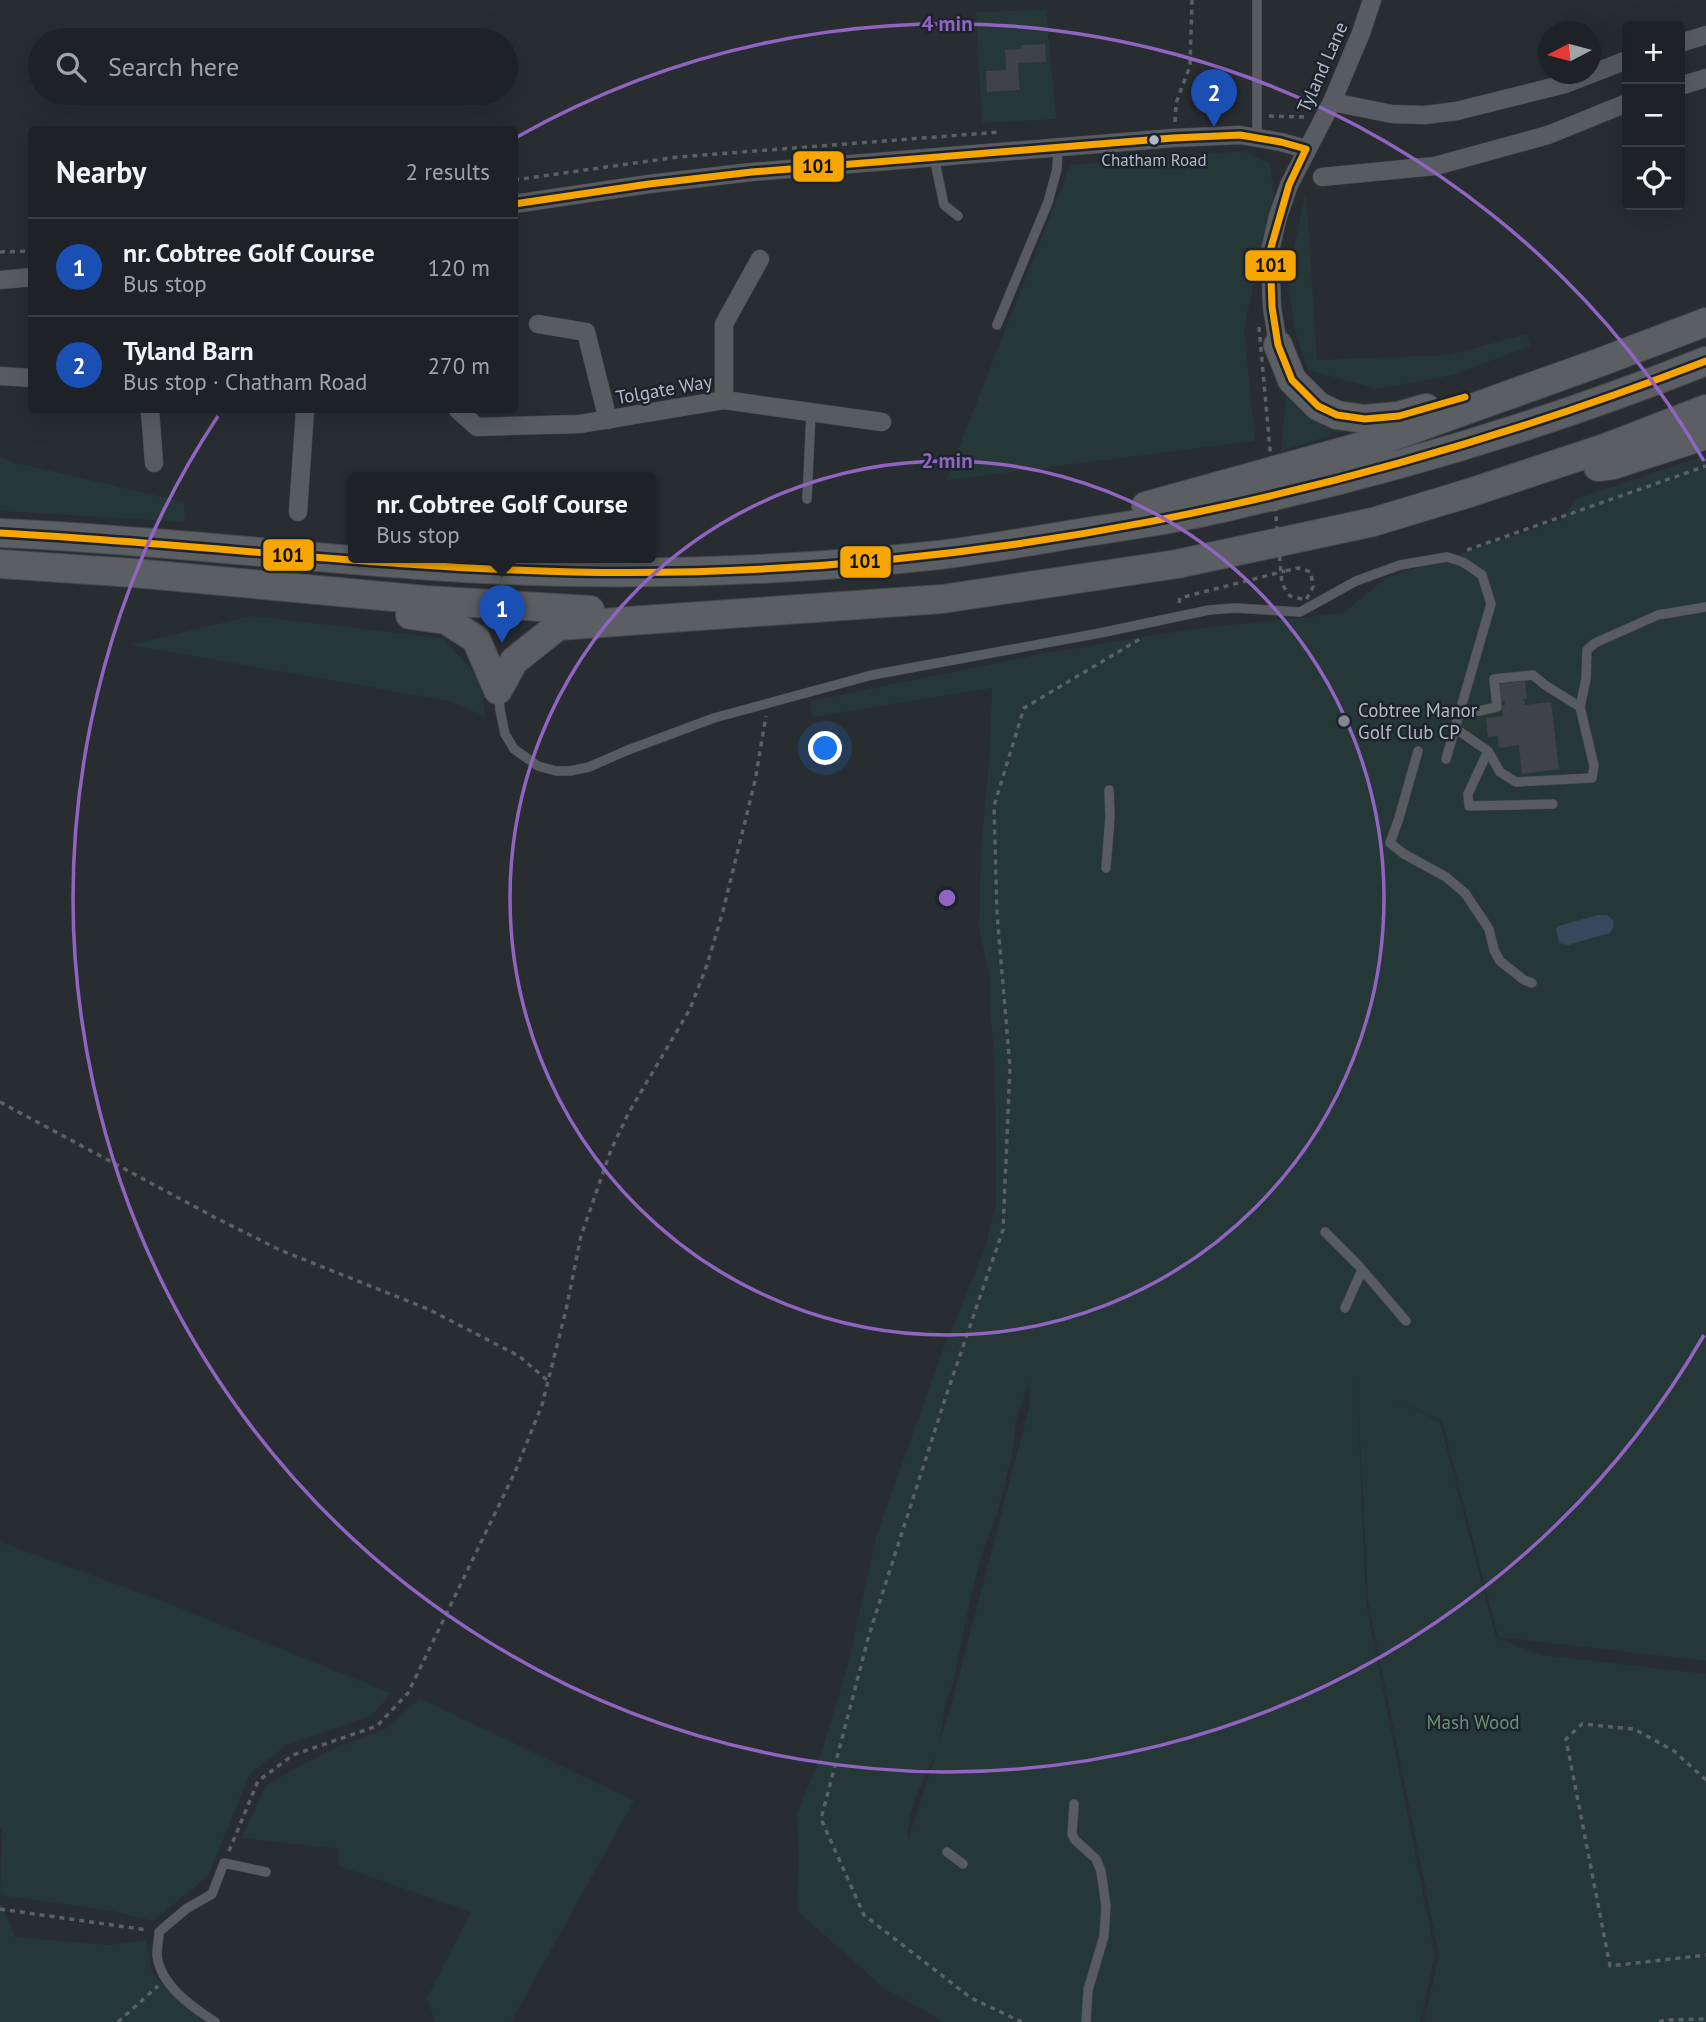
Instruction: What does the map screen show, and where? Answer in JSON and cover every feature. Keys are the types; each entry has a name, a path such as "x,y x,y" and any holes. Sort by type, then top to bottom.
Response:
{"highway":[{"path":"1009,545 1377,442 1598,363 1706,321"},
{"path":"1268,336 1292,380 1318,406 1337,415 1365,419 1399,416 1528,379 1598,363"},
{"path":"393,563 453,568 679,573 842,564 1009,545 1191,515 1380,471 1561,415 1706,361"},
{"path":"498,690 514,661 558,626 942,599 1177,564 1373,522 1605,448 1706,409"},
{"path":"1513,479 1613,465 1706,435"},
{"path":"0,533 348,559"},
{"path":"0,564 134,573 426,600 643,613 729,614"},
{"path":"134,573 247,596 446,620 476,639 498,690"}],"street":[{"name":"Tyland Lane","path":"1268,336 1272,307 1270,251 1289,185 1332,103 1372,0"},
{"path":"1685,41 1706,35"},
{"path":"1332,103 1392,114 1425,115 1457,111 1565,84 1622,62"},
{"path":"1685,84 1706,78"},
{"path":"1322,177 1435,166 1548,135 1622,105"},
{"path":"518,203 752,172 1173,138 1240,135 1306,149"},
{"path":"724,400 724,324 760,259"},
{"path":"0,280 28,277"},
{"path":"538,324 586,332 608,420"},
{"path":"0,376 28,378"},
{"name":"Tolgate Way","path":"461,413 477,427 580,425 724,400 882,422"},
{"path":"150,413 153,463"},
{"path":"298,512 305,413"}],"lane":[{"path":"1257,0 1257,138"},
{"path":"997,325 1048,202 1057,169 1058,147"},
{"path":"934,157 944,205 958,216"},
{"path":"807,499 811,412"},
{"path":"498,690 505,734 514,750 538,766 555,771 570,771 589,767 714,718 873,675 1209,610 1235,608 1300,612 1356,581 1400,565 1447,557 1463,562 1482,575 1491,604 1447,759"},
{"path":"1456,729 1488,751 1500,772 1516,782 1591,778 1594,766 1580,707 1586,679 1587,650 1595,643 1658,615 1706,607"},
{"path":"1461,710 1479,711 1497,707 1494,679 1533,675 1580,707"},
{"path":"1418,751 1390,843 1404,854 1446,877 1465,893 1489,929 1500,961 1532,983"},
{"path":"1488,751 1468,794 1467,811 1553,804"},
{"path":"1105,868 1110,817 1109,790"},
{"path":"1325,1232 1406,1321"},
{"path":"1345,1308 1362,1270"},
{"path":"1074,1804 1072,1834 1096,1859 1101,1871 1106,1906 1104,1936 1088,1990 1086,2022"},
{"path":"947,1852 963,1864"},
{"path":"215,2022 196,2009 165,1979 157,1956 159,1932 186,1909 212,1894 224,1863 266,1872"}],"path":[{"path":"1173,138 1176,103 1190,66 1192,0"},
{"path":"1257,115 1306,117"},
{"path":"518,179 678,157 903,138"},
{"path":"0,252 28,251"},
{"path":"1175,618 1180,598 1285,571 1298,568 1311,572 1313,587 1306,600 1290,596 1282,584 1268,336"},
{"path":"1447,557 1706,466"},
{"path":"1022,2022 971,1998 864,1915 821,1819 869,1635 1003,1230 1010,1068 997,914 994,806 1024,708 1144,636"},
{"path":"224,1863 258,1781 293,1755 377,1726 408,1693 515,1472 542,1405 581,1236 611,1150 628,1114 690,1009 707,965 755,781 768,704"},
{"path":"0,1102 280,1250 428,1309 519,1356 547,1380"},
{"path":"1706,1780 1674,1751 1634,1729 1582,1724 1566,1739 1610,1966 1706,1955"},
{"path":"0,1909 159,1932"},
{"path":"118,2022 165,1979"},
{"path":"1658,2022 1706,2019"}],"green space":[{"path":"1046,10 1056,119 982,123 976,12","holes":["1045,44 1046,62 1018,63 1020,90 1006,70 1005,50 1021,49 1021,45"]},
{"path":"1244,151 1270,164 1274,193 1244,328 1255,441 946,480 1070,165"},
{"path":"1306,191 1317,360 1448,355 1527,334 1530,346 1453,375 1377,389 1308,370 1294,328 1288,276"},
{"path":"1287,388 1364,425 1281,451"},
{"name":"Mash Wood","path":"1706,455 1706,1661 1498,1637 1442,1421 1396,1399 1440,1422 1496,1638 1542,1655 1706,1674 1706,2022 1424,2022 1439,1956 1368,1602 1357,1377 1366,1602 1435,1955 1420,2022 944,2022 884,1988 797,1911 797,1813 818,1763 847,1668 877,1533 944,1347 984,1251 996,1203 995,1063 990,978 979,929 981,847 990,751 992,688 813,717 810,701 1046,653 1193,629 1343,613 1386,578 1562,520 1576,499","holes":["1029,1381 1030,1404 939,1743 972,1591 998,1510 1013,1450 1016,1421","934,1759 908,1840 912,1809"]},
{"path":"0,457 184,502 185,522 0,511"},
{"path":"251,616 442,638 481,679 485,716 449,701 130,645"},
{"path":"0,1542 165,1602 391,1693 373,1715 285,1746 250,1774 208,1876 153,1921 113,1911 0,1895"},
{"path":"420,1698 634,1801 511,2022 435,2022 427,1998 471,1912 339,1866 339,1849 241,1838 266,1785 330,1750 385,1729"},
{"path":"0,1901 15,1937 109,1945 146,1940 152,1973 203,2022 0,2022"}],"water":[{"path":"1607,915 1613,920 1614,926 1610,933 1568,945 1559,943 1556,929 1558,926"}],"building":[{"path":"1045,44 1046,62 1018,63 1020,90 987,92 986,71 1006,70 1005,50 1021,49 1021,45"},
{"path":"1525,681 1525,705 1551,702 1559,769 1522,774 1519,745 1499,748 1498,736 1488,737 1486,718 1503,716 1502,706 1505,701 1501,702 1499,684"}],"transit line":[{"name":"101","path":"518,203 752,172 1173,138 1240,135 1281,142 1306,149 1289,185 1270,251 1272,307 1278,345 1292,380 1318,406 1337,415 1365,419 1399,416 1465,397"},
{"name":"101","path":"387,563 574,572 719,571 863,562 1007,545 1150,522 1291,491 1431,454 1570,410 1706,361"},
{"name":"101","path":"0,533 348,560"}],"place":[{"name":"Tyland Barn","path":"1214,127"},
{"name":"Chatham Road","path":"1154,140"},
{"name":"nr. Cobtree Golf Course","path":"502,643"},
{"name":"Cobtree Manor Golf Club CP","path":"1344,721"}]}
